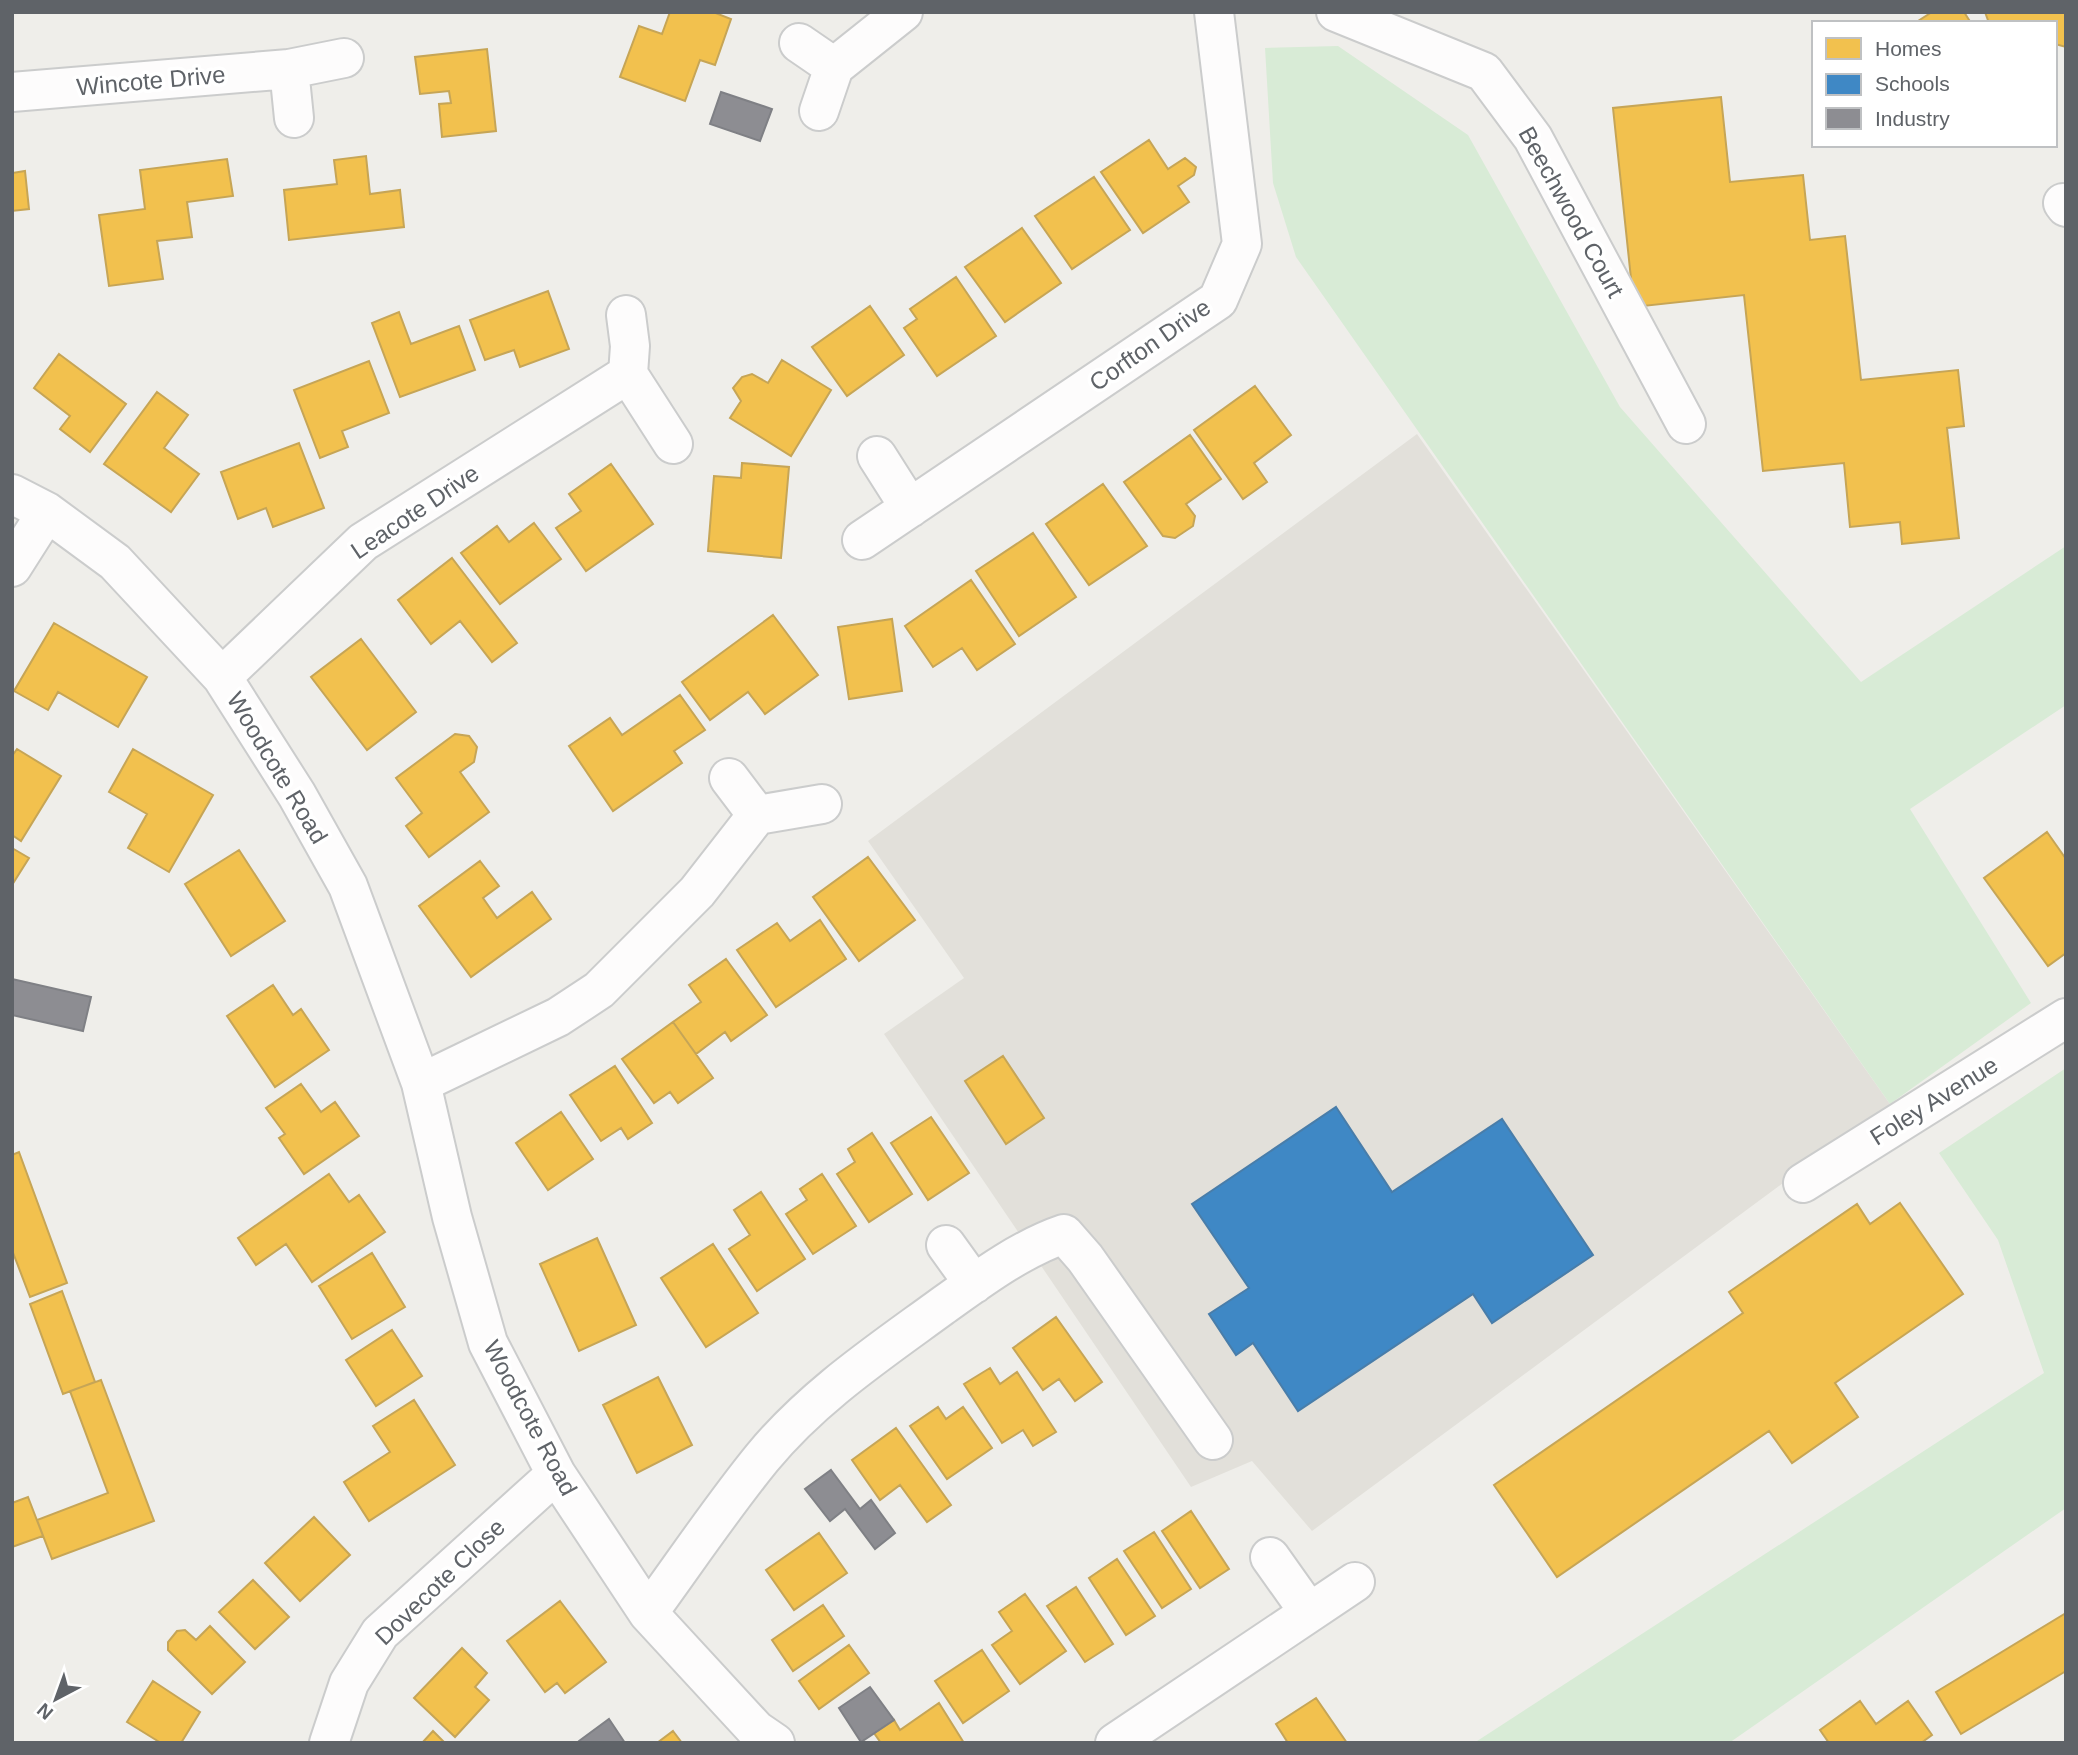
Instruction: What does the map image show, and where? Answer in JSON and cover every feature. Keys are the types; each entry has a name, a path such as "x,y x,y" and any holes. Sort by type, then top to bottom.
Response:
{"street":[{"path":"819,111 834,67 903,12"},
{"name":"Corfton Drive","path":"862,540 1217,300 1242,244 1213,12"},
{"name":"Beechwood Court","path":"1336,12 1484,72 1533,138 1686,424"},
{"path":"799,43 834,67"},
{"name":"Wincote Drive","path":"12,92 289,69 344,58"},
{"path":"289,69 294,118"},
{"path":"626,315 630,346 628,374 673,444"},
{"name":"Leacote Drive","path":"222,677 363,542 628,374"},
{"path":"877,456 910,508"},
{"name":"Woodcote Road","path":"12,494 47,512 115,562 222,677 297,795 348,886 421,1083 452,1217 488,1343 556,1474 648,1613 757,1730 775,1743"},
{"path":"12,567 47,512"},
{"path":"729,778 757,815"},
{"path":"421,1083 558,1017 599,990 697,892 757,815 822,804"},
{"name":"Foley Avenue","path":"1803,1183 2066,1018"},
{"path":"648,1613 763,1457 804,1414 851,1372 974,1284 1018,1256 1064,1234 1086,1258 1213,1440"},
{"path":"946,1245 974,1284"},
{"name":"Dovecote Close","path":"329,1743 349,1683 380,1633 556,1474"},
{"path":"1270,1557 1310,1612"},
{"path":"1115,1743 1355,1583"}],"shaded area":[{"path":"1417,434 1890,1104 1312,1531 1252,1461 1191,1487 884,1034 964,978 868,841"}],"green space":[{"path":"1338,46 1468,135 1620,407 1861,682 2066,546 2066,705 1910,809 2031,1003 1890,1104 1296,257 1273,183 1265,48"},
{"path":"2066,1068 2066,1508 1729,1743 1474,1743 2044,1373 1998,1240 1939,1153"}],"building: Homes":[{"path":"670,12 713,12 731,19 715,65 700,60 685,101 620,77 639,26 662,34"},
{"path":"1932,12 1964,12 1970,21 1918,21"},
{"path":"1985,12 2066,12 2066,47 2057,45 2057,21 1988,21"},
{"path":"487,49 496,131 442,137 439,104 451,103 449,91 420,94 415,57"},
{"path":"1721,97 1730,182 1803,175 1810,240 1845,236 1861,380 1958,370 1964,426 1947,428 1959,538 1902,544 1900,522 1850,527 1844,463 1763,471 1744,295 1634,307 1613,108"},
{"path":"1149,140 1168,169 1185,158 1196,167 1194,175 1178,186 1189,202 1143,233 1101,172"},
{"path":"366,156 370,194 400,190 404,227 289,240 284,190 337,184 334,160"},
{"path":"227,159 233,196 187,202 192,237 157,241 163,279 109,286 99,215 145,209 140,170"},
{"path":"25,171 29,209 12,211 12,173"},
{"path":"1094,177 1130,230 1072,269 1035,216"},
{"path":"1022,228 1061,283 1005,322 965,267"},
{"path":"956,277 996,336 937,376 904,328 917,319 910,309"},
{"path":"548,291 569,349 520,367 514,350 485,360 470,320"},
{"path":"870,306 904,355 847,396 812,347"},
{"path":"399,312 411,344 459,326 475,370 400,397 372,323"},
{"path":"59,354 126,404 90,452 60,429 70,416 34,388"},
{"path":"782,360 831,390 791,456 730,418 741,401 733,388 742,377 752,374 768,383"},
{"path":"369,361 389,413 342,431 348,447 320,458 294,390"},
{"path":"1255,386 1291,435 1254,463 1267,482 1243,499 1194,430"},
{"path":"157,392 188,415 164,448 199,474 171,512 104,464"},
{"path":"1190,435 1221,479 1186,504 1195,516 1193,526 1175,538 1163,536 1124,482"},
{"path":"299,443 324,508 273,527 266,508 238,519 221,472"},
{"path":"742,463 789,467 781,558 708,551 714,476 741,478"},
{"path":"611,464 653,524 586,571 556,528 581,511 569,494"},
{"path":"1103,484 1147,546 1089,585 1046,524"},
{"path":"534,523 561,559 500,604 461,553 497,526 509,542"},
{"path":"1033,533 1076,597 1019,636 976,571"},
{"path":"452,558 517,643 492,662 460,621 431,644 398,600"},
{"path":"971,580 1015,644 977,670 962,648 933,667 905,626"},
{"path":"773,615 818,675 765,714 748,692 710,720 682,682"},
{"path":"892,619 902,691 849,699 838,627"},
{"path":"54,623 147,677 118,727 58,692 48,710 14,691"},
{"path":"361,639 416,712 367,750 311,677"},
{"path":"680,695 705,730 674,751 682,763 613,811 569,746 610,718 622,735"},
{"path":"455,734 469,736 477,747 474,762 460,772 489,812 429,857 406,826 422,813 396,778"},
{"path":"17,749 61,776 21,841 12,835 12,756"},
{"path":"133,749 213,795 169,872 128,848 147,814 109,792"},
{"path":"2047,832 2066,859 2066,953 2048,966 1984,878"},
{"path":"12,848 29,858 12,885"},
{"path":"239,850 285,921 231,956 185,884"},
{"path":"868,857 915,920 859,961 813,897"},
{"path":"480,861 499,886 483,898 497,918 532,892 551,919 471,977 419,906"},
{"path":"820,920 846,959 776,1007 737,950 777,923 790,941"},
{"path":"726,959 767,1015 731,1041 725,1032 696,1054 673,1022 701,1002 689,985"},
{"path":"273,985 293,1015 301,1009 329,1050 275,1087 227,1016"},
{"path":"673,1022 713,1078 678,1103 670,1092 654,1103 622,1059"},
{"path":"1003,1056 1044,1118 1006,1144 965,1081"},
{"path":"615,1066 652,1123 628,1139 621,1128 601,1141 570,1095"},
{"path":"301,1084 321,1112 335,1102 359,1136 304,1174 279,1138 285,1134 266,1108"},
{"path":"561,1112 593,1159 548,1190 516,1143"},
{"path":"931,1117 969,1173 928,1200 891,1143"},
{"path":"872,1133 912,1194 869,1222 837,1174 855,1162 848,1149"},
{"path":"19,1152 67,1283 30,1297 12,1250 12,1155"},
{"path":"329,1174 349,1202 359,1195 385,1232 312,1282 286,1244 256,1265 238,1238"},
{"path":"822,1174 856,1226 813,1254 786,1214 807,1200 800,1189"},
{"path":"761,1192 805,1259 757,1291 729,1249 750,1235 734,1210"},
{"path":"1900,1203 1963,1294 1835,1383 1858,1417 1792,1463 1769,1431 1557,1577 1494,1485 1743,1313 1729,1292 1857,1204 1870,1224"},
{"path":"597,1238 636,1325 579,1351 540,1264"},
{"path":"713,1244 758,1313 706,1347 661,1278"},
{"path":"372,1253 405,1307 352,1339 319,1286"},
{"path":"62,1291 95,1382 63,1394 30,1304"},
{"path":"1056,1317 1102,1382 1075,1401 1059,1379 1043,1390 1013,1348"},
{"path":"392,1330 422,1376 376,1406 346,1360"},
{"path":"990,1368 1000,1384 1017,1372 1056,1432 1033,1446 1023,1430 1002,1443 964,1384"},
{"path":"658,1377 692,1445 637,1473 603,1405"},
{"path":"101,1380 154,1521 52,1559 37,1520 108,1493 70,1391"},
{"path":"414,1400 455,1465 369,1521 344,1482 390,1452 373,1426"},
{"path":"938,1407 946,1419 963,1407 992,1448 947,1479 910,1426"},
{"path":"896,1428 951,1505 927,1522 900,1485 880,1500 852,1460"},
{"path":"28,1497 43,1536 12,1547 12,1503"},
{"path":"1191,1511 1229,1569 1200,1588 1162,1531"},
{"path":"314,1517 350,1555 300,1601 265,1563"},
{"path":"1154,1532 1191,1589 1162,1608 1124,1551"},
{"path":"819,1533 847,1573 794,1610 766,1570"},
{"path":"1117,1559 1155,1616 1126,1635 1089,1578"},
{"path":"253,1580 289,1617 255,1649 219,1612"},
{"path":"1076,1587 1113,1644 1085,1662 1047,1606"},
{"path":"1025,1594 1066,1651 1020,1684 992,1645 1012,1631 999,1612"},
{"path":"560,1601 606,1662 565,1693 557,1683 545,1692 507,1641"},
{"path":"823,1605 844,1636 793,1671 772,1640"},
{"path":"2066,1613 2066,1671 1961,1734 1936,1692"},
{"path":"210,1626 245,1662 212,1694 168,1650 168,1642 177,1631 185,1630 196,1640"},
{"path":"849,1645 869,1673 819,1709 799,1681"},
{"path":"462,1648 487,1673 475,1687 489,1700 455,1737 414,1698"},
{"path":"982,1650 1009,1691 963,1723 935,1681"},
{"path":"153,1681 200,1712 181,1743 161,1743 127,1722"},
{"path":"1316,1698 1347,1743 1288,1743 1276,1724"},
{"path":"1860,1701 1876,1724 1908,1701 1932,1735 1921,1743 1829,1743 1820,1730"},
{"path":"939,1703 964,1743 881,1743 874,1733 894,1720 900,1730"},
{"path":"433,1731 445,1743 422,1743"},
{"path":"673,1731 682,1743 657,1743"}],"building: Schools":[{"path":"1336,1107 1392,1192 1502,1119 1593,1255 1492,1323 1473,1294 1298,1411 1253,1343 1236,1355 1209,1314 1249,1288 1192,1204"}],"building: Industry":[{"path":"721,92 772,109 760,141 710,124"},
{"path":"12,979 91,997 83,1031 12,1015"},
{"path":"831,1470 860,1509 871,1500 895,1533 875,1549 845,1509 830,1521 805,1489"},
{"path":"870,1687 894,1720 861,1742 839,1708"},
{"path":"609,1719 625,1743 580,1743 579,1741"}]}
